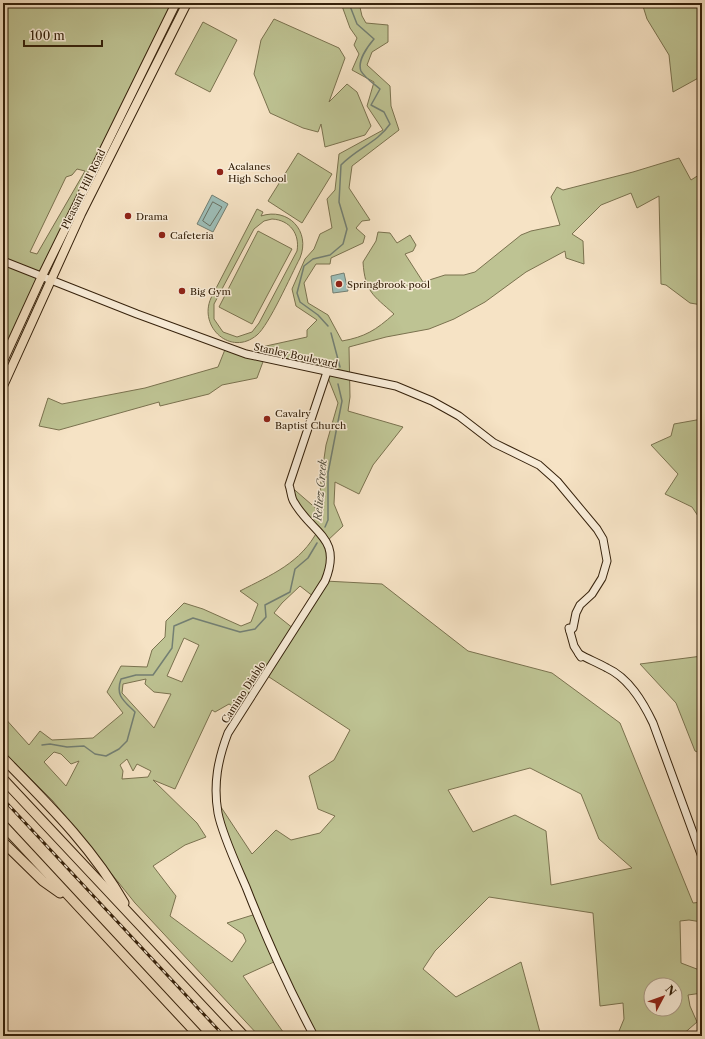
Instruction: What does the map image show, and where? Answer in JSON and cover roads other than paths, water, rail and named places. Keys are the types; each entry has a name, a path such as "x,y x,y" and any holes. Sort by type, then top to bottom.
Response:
{"highway":[{"path":"3,758 43,798 66,824 114,885 131,916"},
{"path":"3,779 244,1036"},
{"path":"3,825 199,1036"},
{"path":"3,842 43,881 77,906"}],"main road":[{"name":"Pleasant Hill Road","path":"3,361 42,276 176,3"},
{"name":"Pleasant Hill Road","path":"3,386 81,214 187,3"}],"street":[{"name":"Stanley Boulevard","path":"3,261 246,354 396,386 432,401 459,416 494,443 533,462 549,473 597,529 603,539 606,561 602,578 596,588 581,598 572,612 570,632 574,646 579,654 608,668 627,684 644,704 653,722 702,857"},
{"name":"Camino Diablo","path":"314,1036 276,961 236,863 218,813 216,785 219,756 228,733 325,581 329,571 331,556 325,538 293,502 289,484 327,372"}],"water":[{"path":"212,195 228,204 213,232 197,224"},
{"name":"Springbrook pool","path":"344,273 348,291 333,293 331,276"}],"waterway":[{"name":"Reliez Creek","path":"328,326 318,315 300,302 297,293 304,266 313,259 330,255 343,244 347,229 339,202 341,165 385,131 390,124 384,112 371,105 380,89 364,76 361,71 360,63 374,39 357,24 350,3"},
{"name":"Reliez Creek","path":"331,333 340,367"},
{"name":"Reliez Creek","path":"325,527 328,520 328,473 342,401 338,384"},
{"name":"Reliez Creek","path":"42,745 50,744 67,747 84,746 95,754 106,756 119,749 127,741 135,712 124,701 120,694 119,685 121,679 136,675 153,675 172,648 174,626 193,618 240,632 255,629 266,617 265,605 290,592 295,569 308,558 317,543"}],"railway":[{"path":"3,799 224,1036"}],"place":[{"name":"Acalanes High School","path":"220,172"},
{"name":"Drama","path":"128,216"},
{"name":"Cafeteria","path":"162,235"},
{"name":"Springbrook pool","path":"339,284"},
{"name":"Big Gym","path":"182,291"},
{"name":"Cavalry Baptist Church","path":"267,419"}]}
